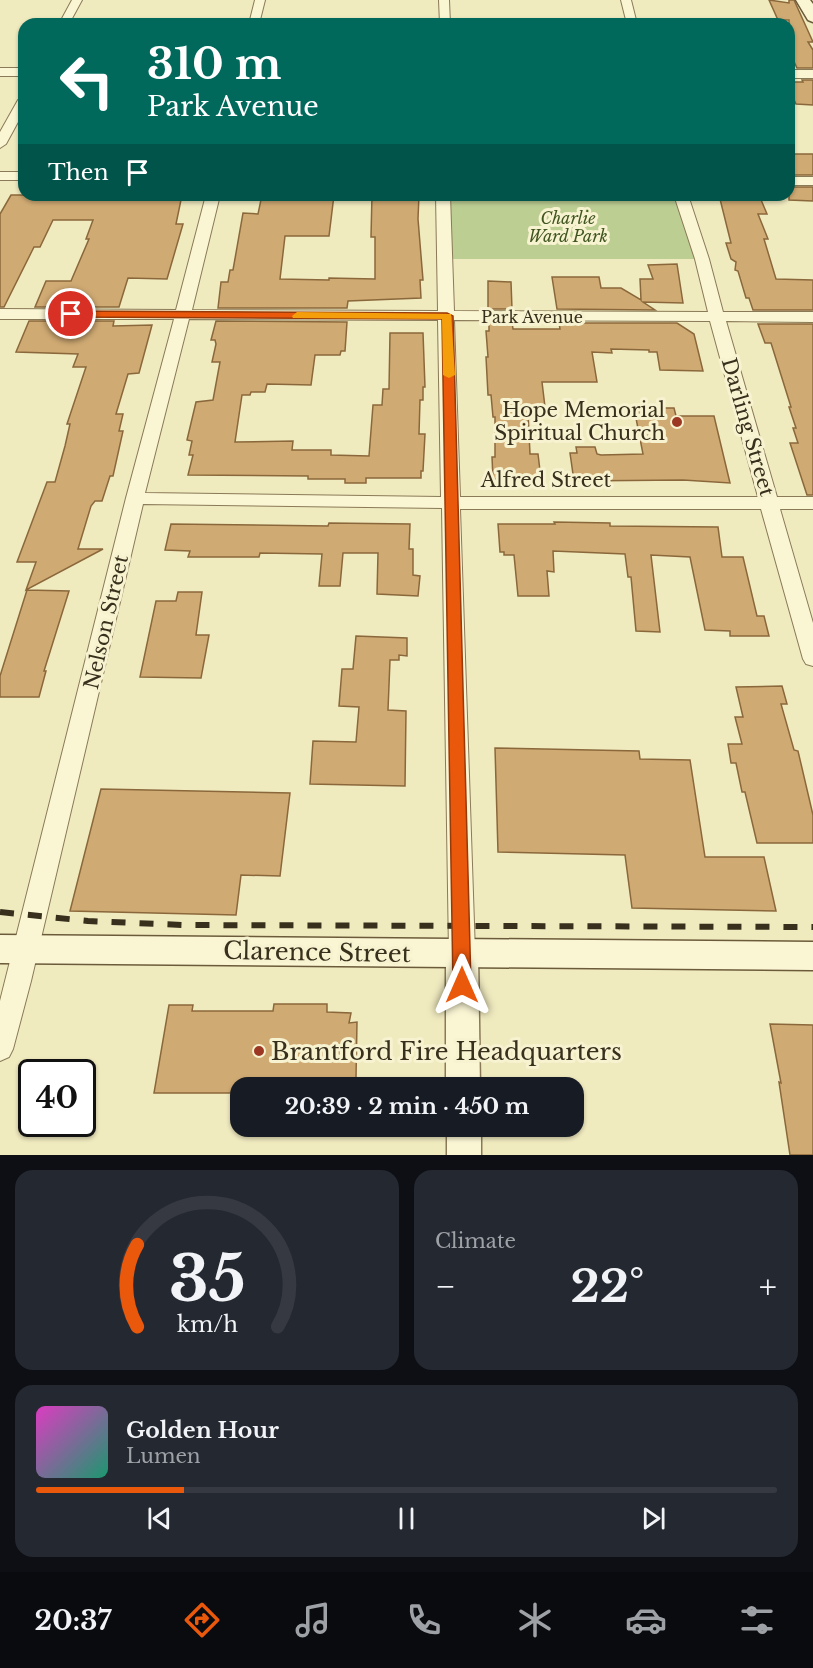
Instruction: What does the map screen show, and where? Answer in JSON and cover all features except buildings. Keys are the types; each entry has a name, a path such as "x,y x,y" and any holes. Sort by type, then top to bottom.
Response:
{"main road":[{"path":"803,0 813,17"},
{"name":"Clarence Street","path":"14,948 813,956"}],"street":[{"path":"67,18 76,0"},
{"path":"256,18 260,0"},
{"path":"444,0 445,18"},
{"path":"626,0 630,18"},
{"path":"0,72 18,72"},
{"path":"795,74 813,74"},
{"path":"0,144 18,111"},
{"path":"0,176 18,176"},
{"path":"795,181 813,181"},
{"name":"Nelson Street","path":"0,1049 14,948 184,315 212,201"},
{"path":"443,201 452,503 463,1077"},
{"name":"Darling Street","path":"683,201 702,259 813,658"},
{"name":"Park Avenue","path":"0,314 813,317"},
{"name":"Alfred Street","path":"135,498 452,503 813,503"},
{"path":"464,1137 464,1155"}],"green space":[{"name":"Charlie Ward Park","path":"443,201 683,201 702,259 446,259"}],"railway":[{"path":"0,912 88,921 183,925 813,927"}],"slow traffic":[{"path":"297,316 447,316 449,375"}],"place":[{"name":"Hope Memorial Spiritual Church","path":"677,422"},
{"name":"Brantford Fire Headquarters","path":"259,1051"}],"route":[{"path":"71,314 447,316 462,985"}]}
